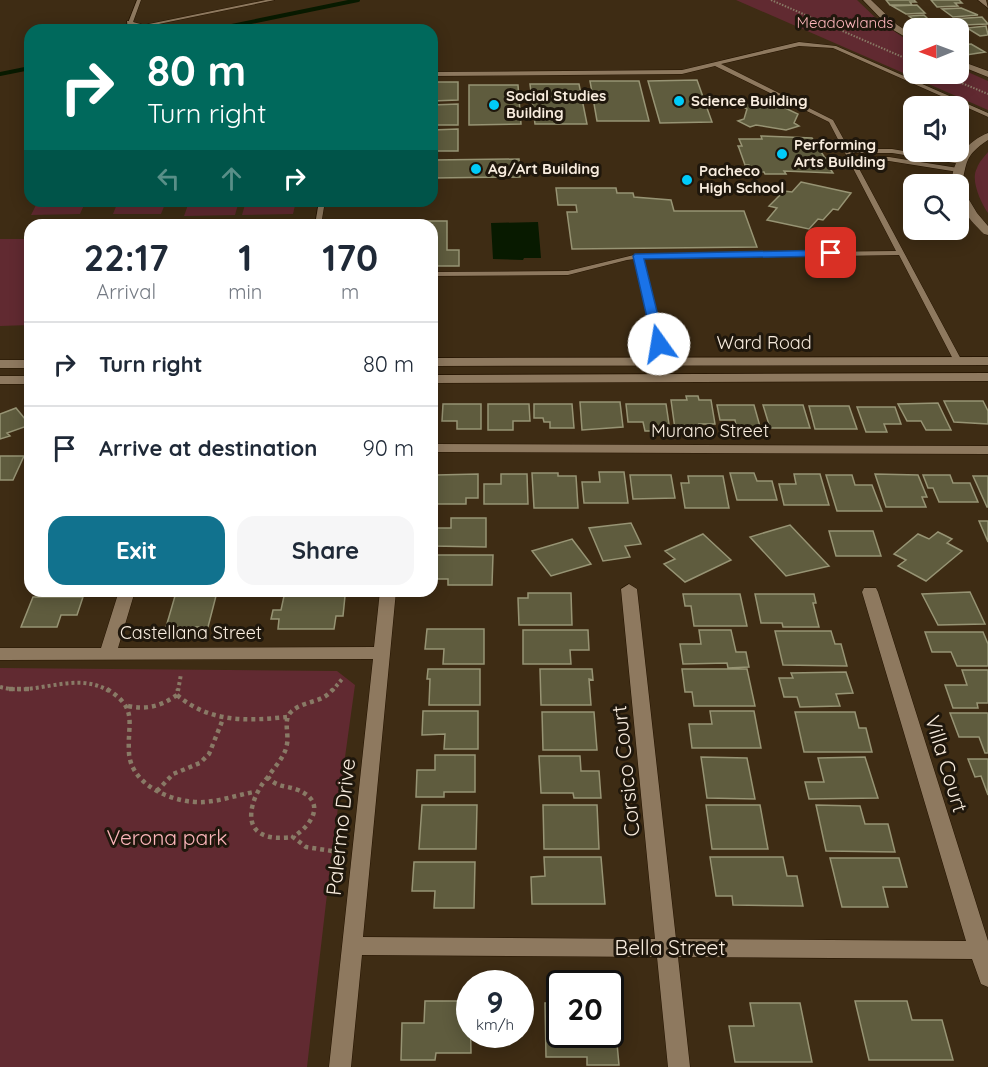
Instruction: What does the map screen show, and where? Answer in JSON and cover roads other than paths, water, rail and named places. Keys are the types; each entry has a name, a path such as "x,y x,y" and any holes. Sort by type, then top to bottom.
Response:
{"street":[{"path":"867,0 892,26 903,33"},
{"path":"982,0 988,6"},
{"path":"969,66 988,74"},
{"path":"959,174 964,154 988,136"},
{"path":"969,210 988,232"},
{"name":"Ward Road","path":"438,362 988,361"},
{"path":"0,364 24,364"},
{"name":"Ward Road","path":"438,379 988,377"},
{"path":"0,380 24,380"},
{"name":"Murano Street","path":"438,448 988,450"},
{"name":"Corsico Court","path":"629,589 679,1067"},
{"name":"Villa Court","path":"870,592 984,950 988,978"},
{"path":"108,653 126,597"},
{"name":"Palermo Drive","path":"340,1067 387,597"},
{"name":"Castellana Street","path":"0,654 382,653"},
{"name":"Bella Street","path":"352,946 984,950"}],"lane":[{"path":"132,24 139,0"},
{"path":"154,24 273,0"},
{"path":"438,74 673,72 791,45 826,45 988,115"},
{"path":"716,64 831,121 958,361"},
{"path":"847,151 892,152 960,166"},
{"path":"851,159 889,159 960,166"},
{"path":"438,274 568,273 638,256 901,253"},
{"path":"638,256 662,361"}],"waterway":[{"path":"241,24 358,0"},
{"path":"0,74 24,69"}],"place":[{"name":"Science Building","path":"679,101"},
{"name":"Social Studies Building","path":"494,105"},
{"name":"Performing Arts Building","path":"782,154"},
{"name":"Ag/Art Building","path":"476,169"},
{"name":"Pacheco High School","path":"687,180"}],"park label":[{"name":"Meadowlands","path":"845,23"},
{"name":"Verona park","path":"167,838"}]}
